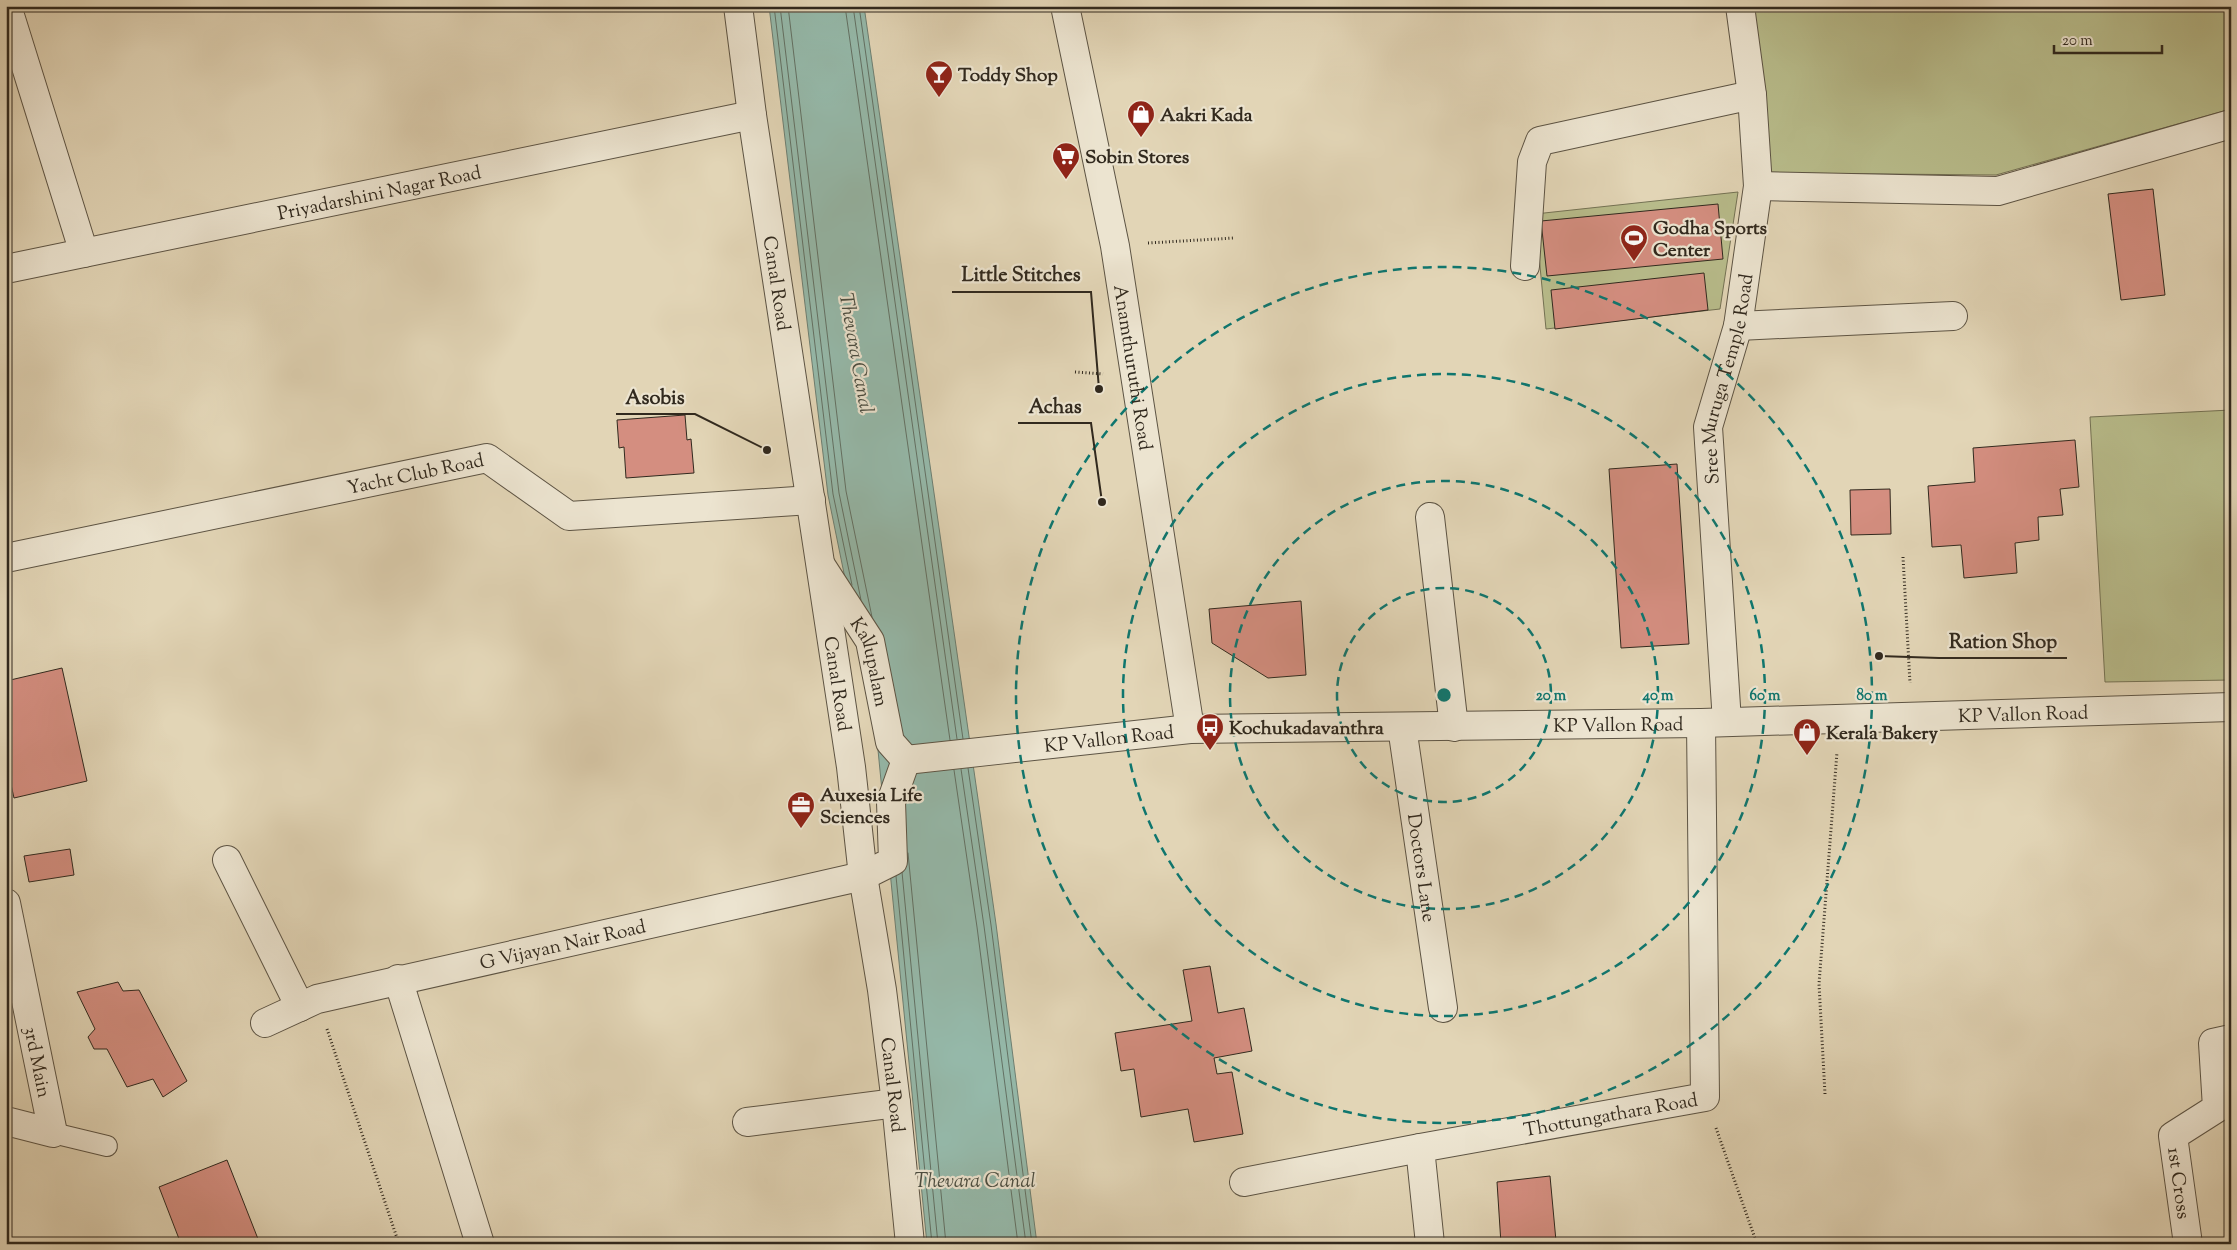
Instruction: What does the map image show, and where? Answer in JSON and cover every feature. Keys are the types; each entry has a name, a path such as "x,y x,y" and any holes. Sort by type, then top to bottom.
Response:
{"street":[{"path":"7,6 84,253"},
{"name":"Canal Road","path":"738,6 752,115 822,566 851,767 863,876 882,990 896,1102 910,1244"},
{"name":"Anamthuruthi Road","path":"1065,6 1115,246 1190,729"},
{"name":"Sree Muruga Temple Road","path":"1714,722 1708,427 1738,326 1758,186 1752,95 1740,6"},
{"path":"1525,266 1532,162 1540,142 1752,95"},
{"name":"Priyadarshini Nagar Road","path":"6,269 752,115"},
{"path":"1758,186 1998,191 2231,124"},
{"path":"1738,326 1953,316"},
{"name":"Yacht Club Road","path":"6,558 487,458 569,516 811,500"},
{"path":"1430,517 1454,727"},
{"name":"Kallupalam","path":"822,566 870,641 890,742 906,760"},
{"name":"KP Vallon Road","path":"906,760 1190,729 1454,727 1714,722 2231,707"},
{"name":"Thottungathara Road","path":"1244,1182 1420,1148 1705,1097 1714,722"},
{"name":"Doctors Lane","path":"1402,727 1443,1008"},
{"path":"863,876 893,861 890,802 906,760"},
{"path":"227,860 309,1003"},
{"name":"G Vijayan Nair Road","path":"265,1023 309,1003 398,979 863,876"},
{"name":"3rd Main","path":"6,903 53,1133"},
{"path":"398,979 480,1244"},
{"name":"1st Cross","path":"2188,1244 2173,1136 2216,1108 2213,1043 2231,1040"},
{"path":"747,1122 896,1102"},
{"path":"6,1121 53,1133"},
{"path":"1420,1148 1430,1244"}],"lane":[{"path":"53,1133 107,1146"}],"path":[{"path":"1115,246 1234,238"},
{"path":"1903,557 1912,716"},
{"path":"1825,1094 1818,984 1840,719"},
{"path":"309,1003 399,1244"},
{"path":"1705,1097 1757,1244"}],"green space":[{"path":"1753,6 2231,6 2231,109 1996,175 1770,173"},
{"name":"Godha Sports Center","path":"1738,192 1720,309 1546,329 1535,214"},
{"path":"2231,410 2231,680 2105,682 2090,417"}],"water":[{"name":"Thevara Canal","path":"769,6 864,6 996,924 1037,1244 927,1244 876,730 828,495"}],"building":[{"path":"2153,189 2165,295 2121,300 2108,194"},
{"path":"1718,204 1723,259 1547,276 1541,221"},
{"path":"1704,273 1708,310 1555,329 1551,290"},
{"path":"685,415 687,440 691,439 694,473 626,478 624,447 619,448 617,420"},
{"path":"2075,440 2079,487 2060,489 2063,515 2038,517 2039,540 2015,543 2017,573 1964,578 1961,545 1932,547 1928,486 1975,482 1973,448"},
{"path":"1677,464 1689,644 1621,648 1609,469"},
{"path":"1890,489 1891,534 1851,535 1850,490"},
{"path":"1301,601 1306,675 1268,678 1212,643 1209,609"},
{"path":"62,668 87,781 14,798 6,762 6,681"},
{"path":"70,849 74,875 29,882 24,856"},
{"path":"1210,966 1218,1013 1244,1008 1252,1051 1214,1058 1217,1074 1232,1072 1243,1134 1194,1142 1188,1109 1141,1117 1134,1069 1121,1071 1115,1033 1192,1021 1183,970"},
{"path":"118,982 123,991 139,990 187,1081 163,1097 153,1079 127,1087 107,1049 94,1049 88,1037 95,1029 77,992"},
{"path":"227,1160 260,1244 181,1244 159,1187"},
{"path":"1550,1176 1556,1241 1501,1244 1497,1182"}],"place":[{"name":"Toddy Shop","path":"939,98"},
{"name":"Aakri Kada","path":"1141,138"},
{"name":"Sobin Stores","path":"1066,180"},
{"name":"Godha Sports Center","path":"1634,262"},
{"name":"Little Stitches","path":"1099,389"},
{"name":"Asobis","path":"767,450"},
{"name":"Achas","path":"1102,502"},
{"name":"Ration Shop","path":"1879,656"},
{"name":"Kochukadavanthra","path":"1210,751"},
{"name":"Kerala Bakery","path":"1807,756"},
{"name":"Auxesia Life Sciences","path":"801,829"}]}
